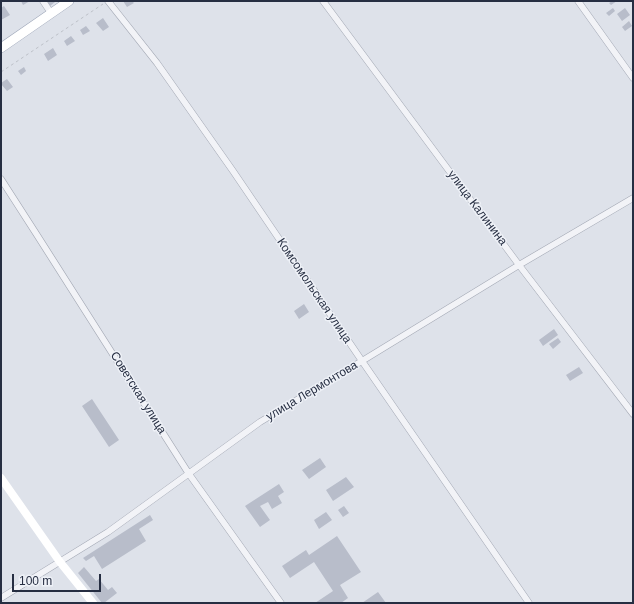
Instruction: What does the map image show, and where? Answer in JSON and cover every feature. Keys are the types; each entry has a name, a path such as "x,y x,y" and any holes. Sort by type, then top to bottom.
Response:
{"main road":[{"path":"1,48 69,1"},
{"path":"1,478 60,562 93,603"}],"street":[{"path":"43,1 52,13"},
{"name":"Комсомольская улица","path":"108,1 157,63 224,158 362,362 529,603"},
{"name":"улица Калинина","path":"323,1 633,414"},
{"path":"578,1 633,78"},
{"name":"Советская улица","path":"1,179 188,474 281,603"},
{"name":"улица Лермонтова","path":"1,598 108,532 260,422 362,362 519,264 633,198"}],"path":[{"path":"1,72 108,1"}],"building":[{"path":"21,1 30,1 23,5"},
{"path":"47,1 54,1 55,2 50,6"},
{"path":"123,1 132,1 134,3 127,7"},
{"path":"612,1 617,1 611,5 609,3"},
{"path":"4,6 10,15 1,20 1,8"},
{"path":"613,8 615,11 609,16 606,13"},
{"path":"625,8 630,15 622,21 617,14"},
{"path":"103,18 109,27 103,31 96,23"},
{"path":"629,21 632,26 625,31 622,27"},
{"path":"86,26 90,31 83,35 80,30"},
{"path":"71,36 75,41 67,46 64,41"},
{"path":"53,48 57,55 48,61 44,54"},
{"path":"24,67 26,71 21,75 18,71"},
{"path":"7,79 13,87 7,91 1,83"},
{"path":"304,304 309,312 299,319 294,311"},
{"path":"554,329 558,335 543,346 539,340"},
{"path":"558,338 561,342 553,349 549,344"},
{"path":"579,367 583,373 570,381 566,375"},
{"path":"92,399 119,440 109,447 82,406"},
{"path":"320,458 326,467 309,479 302,470"},
{"path":"346,477 354,487 333,501 326,490"},
{"path":"279,484 284,492 278,496 282,503 272,509 268,502 260,506 270,520 260,527 245,506"},
{"path":"344,506 349,513 343,517 338,510"},
{"path":"326,512 332,520 319,529 314,520"},
{"path":"150,515 153,520 139,529 146,541 102,569 94,556 86,561 83,558"},
{"path":"337,536 361,572 340,585 348,598 341,603 315,603 333,591 314,562 290,578 282,566 306,550 309,555"},
{"path":"84,567 96,581 99,579 108,590 112,587 117,593 102,603 78,573"},
{"path":"378,592 386,603 362,603"}]}
